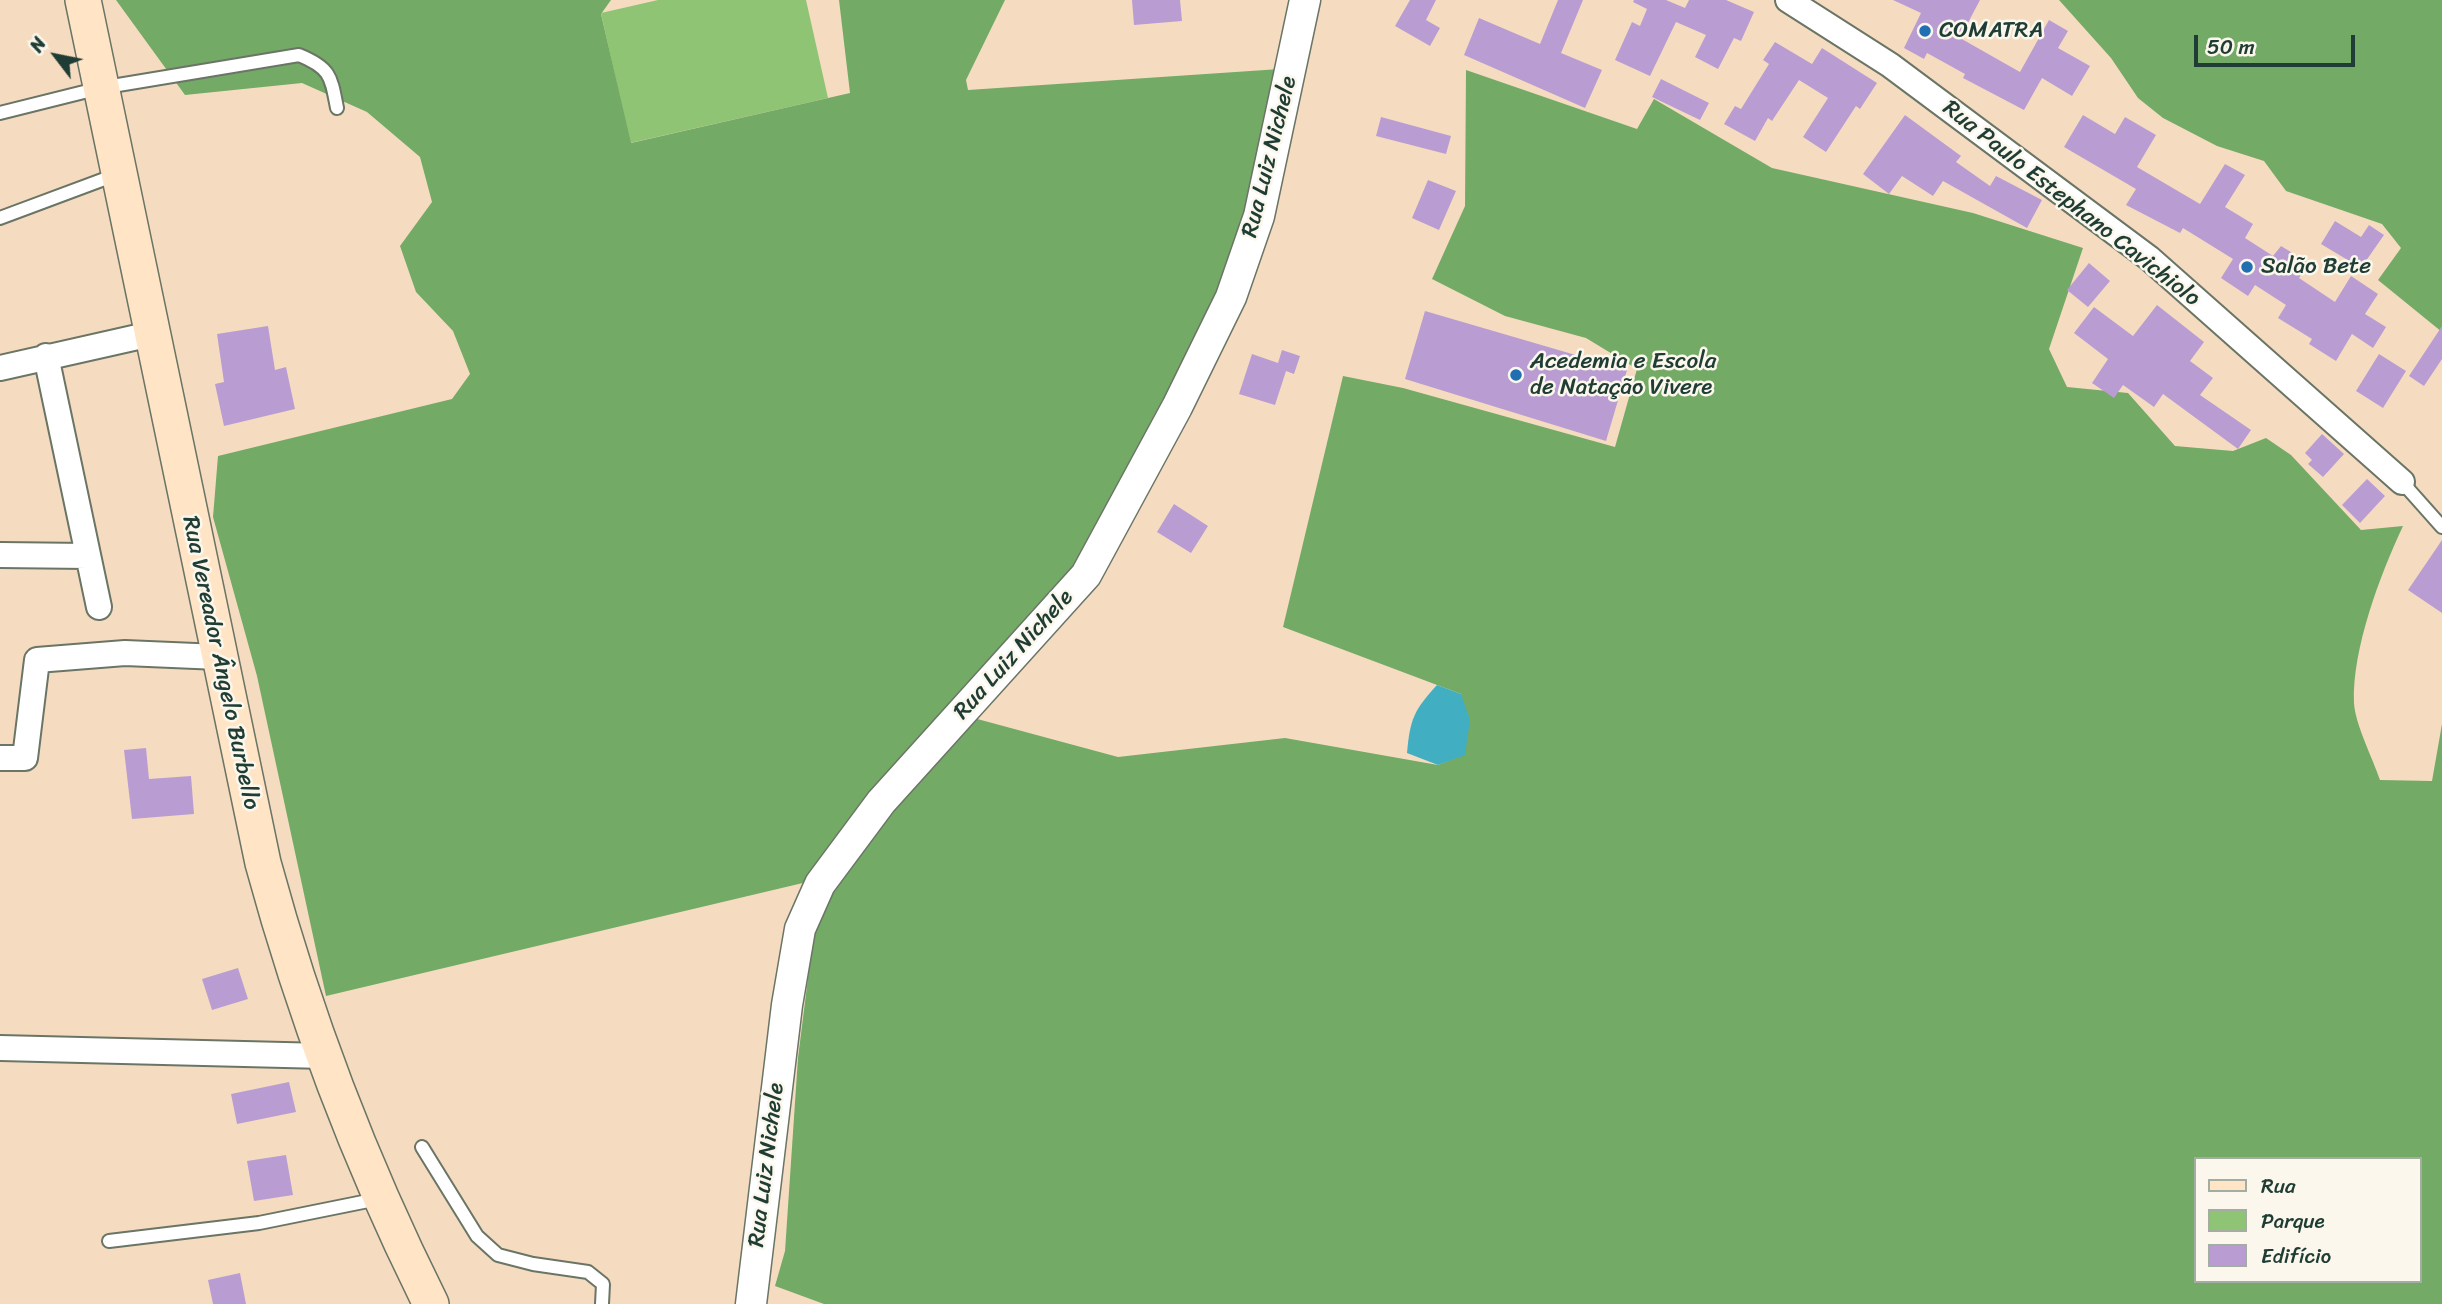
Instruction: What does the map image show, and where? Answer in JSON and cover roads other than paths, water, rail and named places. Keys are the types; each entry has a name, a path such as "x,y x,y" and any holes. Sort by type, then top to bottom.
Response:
{"main road":[{"name":"Rua Vereador Ângelo Burbello","path":"83,0 263,863 287,947 325,1056 382,1198 431,1304"}],"street":[{"name":"Rua Luiz Nichele","path":"751,1304 787,1005 800,929 820,884 881,802 1086,575 1177,407 1231,297 1259,216 1305,0"},
{"name":"Rua Paulo Estephano Cavichiolo","path":"1788,0 1890,65 2149,258 2402,482"},
{"path":"0,368 151,334"},
{"path":"46,356 99,607"},
{"path":"0,555 88,556"},
{"path":"0,758 25,758 37,660 125,653 219,657"},
{"path":"0,1048 325,1056"}],"lane":[{"path":"0,113 100,88 299,55 324,68 331,77 337,108"},
{"path":"0,218 118,174"},
{"path":"2402,482 2442,527"},
{"path":"422,1147 477,1236 498,1255 533,1264 587,1272 603,1284 601,1304"},
{"path":"109,1241 259,1223 382,1198"}],"water":[{"path":"1437,685 1461,694 1470,720 1465,755 1438,765 1407,753 1414,716"}],"place":[{"name":"COMATRA","path":"1925,31"},
{"name":"Salão Bete","path":"2247,267"},
{"name":"Acedemia e Escola de Natação Vivere","path":"1516,375"}]}
